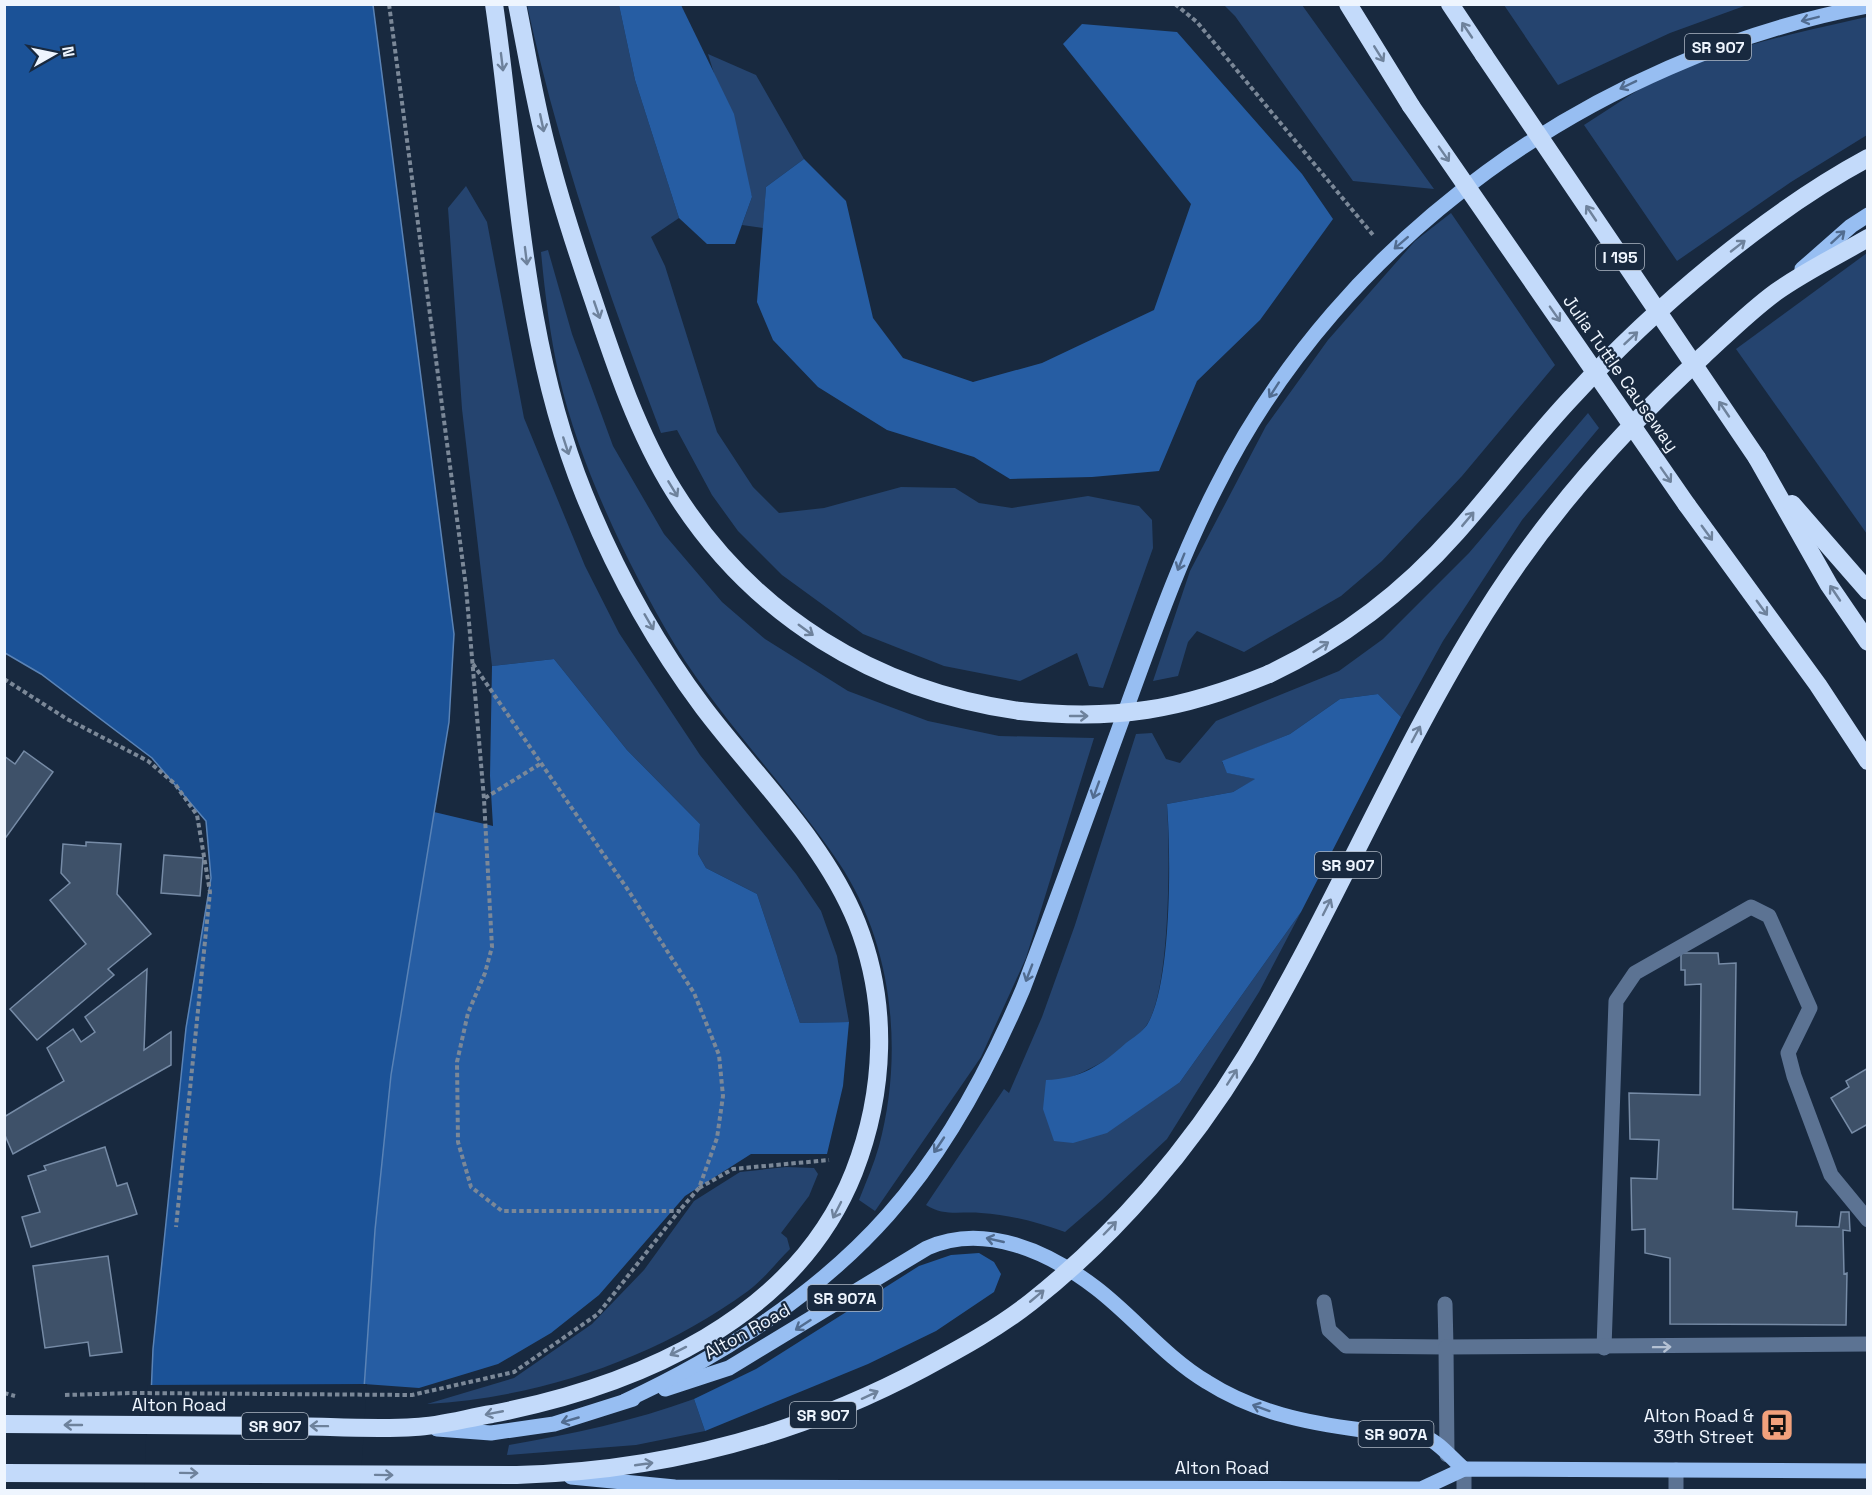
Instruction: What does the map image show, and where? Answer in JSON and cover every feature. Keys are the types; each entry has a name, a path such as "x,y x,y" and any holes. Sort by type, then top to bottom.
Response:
{"highway":[{"path":"419,1427 541,1404 607,1384 656,1362 717,1329 775,1288 807,1255 836,1213 860,1156 873,1105 879,1056 874,981 867,953 846,900 826,864 700,703 623,576 582,489 553,403 537,337 494,4"},
{"path":"517,4 548,151 599,317 651,448 694,522 754,588 792,619 844,654 903,682 939,695 981,705 1063,716 1150,711 1193,702 1269,674 1306,656 1387,600 1456,533 1575,393 1631,338 1692,283 1756,232 1868,158"},
{"name":"Julia Tuttle Causeway","path":"1348,4 1411,106 1687,505 1818,685 1868,761"},
{"name":"I 195","path":"1450,4 1757,458 1829,585 1868,642"},
{"path":"1780,290 1868,238"},
{"name":"SR 907","path":"544,1475 587,1472 676,1459 758,1439 805,1423 880,1391 968,1344 1027,1305 1068,1270 1167,1166 1230,1081 1299,962 1448,676 1485,613 1528,549 1611,447 1651,404 1780,290"},
{"path":"1766,475 1868,591"},
{"name":"Alton Road","path":"4,1424 419,1427"},
{"name":"Alton Road","path":"4,1473 544,1475"}],"main road":[{"name":"SR 907","path":"625,1401 710,1358 769,1320 815,1283 888,1216 944,1139 998,1047 1023,990 1160,614 1188,545 1218,483 1281,380 1326,320 1389,254 1446,205 1532,140 1625,86 1684,60 1783,25 1868,6"},
{"name":"SR 907","path":"1780,290 1851,226 1868,215"},
{"name":"Alton Road","path":"419,1427 491,1433 554,1424 713,1376 781,1339 913,1255 938,1243 970,1237 992,1239 1032,1251 1068,1270 1098,1289 1205,1382 1238,1400 1317,1424 1426,1437 1464,1469"},
{"name":"Alton Road","path":"544,1475 675,1486 1421,1489 1464,1469 1868,1471"}],"street":[{"path":"1604,1348 1616,1001 1635,973 1751,907 1769,916 1810,1008 1788,1053 1792,1069 1831,1175 1868,1220"},
{"path":"1324,1302 1329,1330 1346,1346 1604,1348 1868,1344"},
{"path":"1445,1304 1448,1455"},
{"path":"1464,1469 1464,1491"},
{"path":"1676,1470 1676,1491"}],"path":[{"path":"389,4 466,587 484,798 492,947 485,973 468,1013 457,1062 458,1142 471,1187 502,1211 679,1211"},
{"path":"1175,4 1197,22 1389,254"},
{"path":"472,664 628,890 694,993 719,1055 723,1096 717,1138 699,1188"},
{"path":"4,679 68,719 148,761 176,784 197,814 210,892 176,1227"},
{"path":"484,798 540,764"},
{"path":"54,1396 132,1392 412,1395 514,1372 598,1314 699,1188 733,1169 860,1156"},
{"path":"4,1393 20,1397"}],"shaded area":[{"path":"5,5 373,5 454,634 449,722 391,1075 375,1230 357,1490 147,1490 153,1349 186,1028 211,878 206,821 152,758 41,674 5,653"},
{"path":"527,5 619,5 635,80 679,218 651,237 665,266 717,432 753,487 779,513 824,508 901,487 955,488 979,503 1012,508 1088,496 1139,506 1152,520 1153,548 1103,688 1089,686 1077,653 1020,681 944,666 863,634 782,575 738,531 712,495 677,430 661,433 622,328 569,168"},
{"path":"619,5 681,5 734,114 752,197 735,244 707,244 679,218 635,80"},
{"path":"1224,5 1302,5 1434,189 1353,181 1235,16"},
{"path":"1504,5 1747,5 1670,33 1558,85"},
{"path":"1867,17 1867,135 1791,182 1677,261 1584,125 1646,86 1705,60 1759,43"},
{"path":"1082,24 1177,32 1302,174 1333,219 1260,320 1197,381 1159,471 1092,477 1010,479 974,457 887,430 818,387 773,340 757,302 766,187 804,159 846,201 873,318 903,358 973,382 1042,363 1154,310 1191,204 1063,44"},
{"path":"708,54 756,75 804,159 766,187 763,228 742,225 752,197"},
{"path":"466,186 487,222 524,418 585,566 619,633 700,755 796,874 821,911 837,956 849,1022 800,1023 757,894 706,868 698,854 700,824 627,750 554,659 492,666 462,409 448,208"},
{"path":"1451,213 1555,365 1462,476 1382,561 1341,596 1244,652 1197,631 1188,642 1178,676 1153,681 1190,571 1266,426 1328,340 1415,241"},
{"path":"548,250 572,334 613,446 664,534 722,602 765,639 848,691 928,721 999,736 1094,738 1026,958 981,1057 875,1211 859,1200 877,1153 887,1110 892,1037 889,1000 872,928 857,895 820,835 694,674 675,645 623,549 579,444 559,376 548,314 541,252"},
{"path":"1867,253 1867,534 1736,349"},
{"path":"1588,413 1599,428 1522,520 1443,641 1401,717 1378,694 1340,699 1290,734 1222,762 1228,773 1256,779 1233,792 1167,804 1167,919 1160,983 1154,1009 1146,1026 1120,1051 1088,1070 1067,1079 1180,1082 1301,912 1259,992 1167,1139 1065,1232 1013,1217 946,1212 926,1205 1004,1089 1009,1093 1042,1017 1075,925 1136,734 1152,733 1166,759 1180,763 1216,721 1339,671 1383,639 1469,553"},
{"path":"554,659 627,750 700,824 698,854 706,868 757,894 800,1023 849,1022 843,1086 827,1154 751,1154 685,1196 599,1295 551,1333 498,1364 419,1388 364,1384 375,1230 391,1075 434,812 493,826 490,776 492,666"},
{"path":"1378,694 1401,717 1301,912 1180,1082 1107,1133 1073,1143 1054,1141 1043,1109 1046,1080 1080,1074 1108,1058 1143,1030 1155,1006 1161,980 1168,918 1167,804 1233,792 1255,779 1227,773 1222,761 1290,734 1340,699"},
{"path":"786,1167 814,1168 818,1174 809,1196 781,1233 787,1238 790,1249 754,1287 712,1315 636,1355 554,1383 470,1400 427,1404 514,1378 592,1324 644,1270 694,1201 740,1172"},
{"path":"979,1253 994,1262 1001,1274 994,1292 936,1331 868,1364 705,1431 694,1399 756,1369 919,1266 951,1255"},
{"path":"694,1399 705,1431 636,1445 507,1455 509,1445 603,1426"}],"pier":[{"path":"367,1384 360,1490 144,1490 148,1385"}],"building":[{"path":"24,751 53,772 4,840 4,756 15,764"},
{"path":"86,842 121,844 117,894 151,934 108,969 114,975 37,1040 10,1009 86,944 50,900 70,883 61,873 63,844 86,846"},
{"path":"164,855 203,858 200,896 161,893"},
{"path":"1681,953 1718,953 1719,964 1736,963 1733,1209 1797,1212 1796,1226 1839,1227 1841,1212 1849,1212 1850,1231 1843,1230 1844,1274 1847,1273 1846,1325 1670,1324 1670,1258 1645,1253 1645,1229 1632,1230 1631,1178 1657,1179 1659,1140 1630,1139 1629,1093 1700,1095 1701,984 1685,985 1685,970 1681,970"},
{"path":"147,969 144,1050 171,1032 171,1065 13,1154 4,1133 4,1117 64,1081 47,1048 73,1029 81,1042 95,1032 85,1017"},
{"path":"1868,1068 1868,1124 1852,1133 1831,1098 1849,1087 1846,1081"},
{"path":"105,1147 117,1186 127,1183 137,1214 31,1247 22,1217 40,1212 28,1176 46,1170 44,1166"},
{"path":"108,1256 122,1352 90,1356 88,1342 45,1348 33,1266"}],"place":[{"name":"Alton Road & 39th Street","path":"1777,1425"}]}
